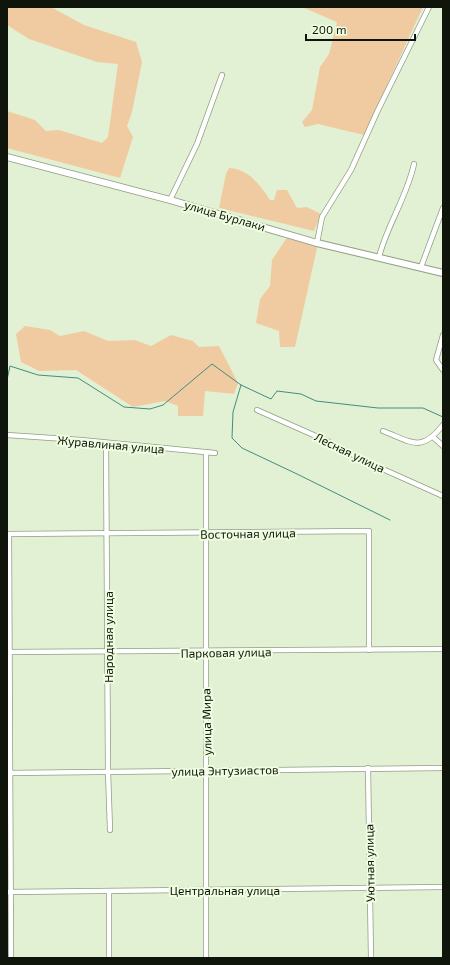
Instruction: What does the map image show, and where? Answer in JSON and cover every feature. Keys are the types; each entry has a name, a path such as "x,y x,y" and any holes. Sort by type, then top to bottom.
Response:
{"street":[{"path":"317,243 322,217 351,170 378,110 429,7"},
{"path":"170,200 197,144 222,75"},
{"name":"улица Бурлаки","path":"7,157 170,200 317,243 443,273"},
{"path":"379,257 391,222 411,178 414,164"},
{"path":"421,267 443,208"},
{"path":"443,335 436,360 443,370"},
{"name":"Лесная улица","path":"257,410 327,441 367,462 443,496"},
{"path":"383,431 415,443 425,442 433,437 443,425"},
{"name":"Журавлиная улица","path":"7,435 81,440 215,453"},
{"path":"433,437 443,446"},
{"name":"Народная улица","path":"106,443 108,534 108,771 110,830"},
{"name":"улица Мира","path":"206,452 206,958"},
{"name":"Восточная улица","path":"8,534 370,532 369,650"},
{"path":"8,534 9,892 11,958"},
{"name":"Парковая улица","path":"8,652 108,653 443,649"},
{"name":"Уютная улица","path":"368,768 370,958"},
{"name":"улица Энтузиастов","path":"9,773 443,768"},
{"name":"Центральная улица","path":"9,892 443,887"},
{"path":"109,892 109,958"}],"shaded area":[{"path":"7,7 51,7 84,25 136,42 142,62 132,112 127,126 133,137 120,178 7,148 7,111 35,120 46,131 59,130 102,143 108,137 118,64 97,62 29,39 7,25"},
{"path":"302,7 423,7 364,135 318,124 305,127 302,122 312,110 320,67 329,54 337,22"},
{"path":"229,168 242,171 248,175 258,184 270,200 274,200 277,190 287,190 297,208 307,207 321,214 314,231 219,208 226,174"},
{"path":"288,236 314,244 317,248 295,347 280,347 279,331 256,323 260,299 270,286 272,260"},
{"path":"25,326 50,330 60,336 84,331 108,341 135,340 151,346 171,335 193,341 199,347 219,346 238,383 234,394 205,391 203,416 178,416 178,406 165,401 133,407 76,370 39,371 21,362 16,334"}],"waterway":[{"path":"7,380 10,366 38,375 78,378 124,407 150,409 163,405 212,364 241,385 271,399 277,391 301,394 316,401 378,408 423,408 443,417"},
{"path":"241,385 233,412 232,438 242,448 390,520"}]}
